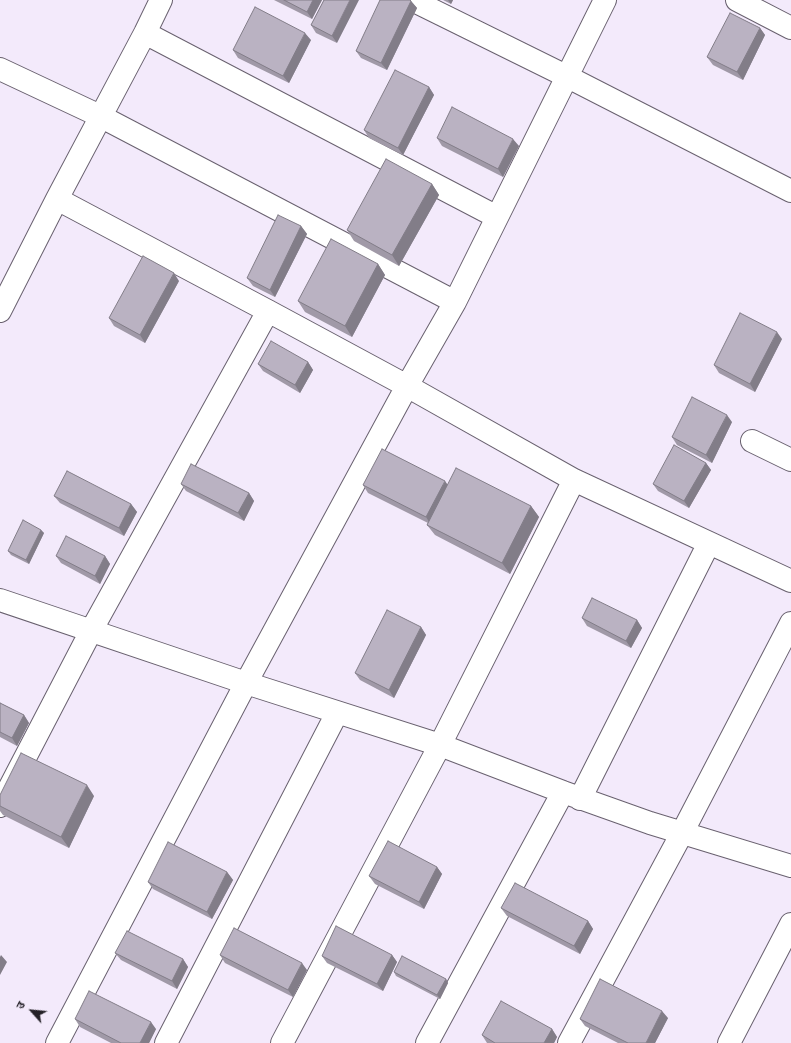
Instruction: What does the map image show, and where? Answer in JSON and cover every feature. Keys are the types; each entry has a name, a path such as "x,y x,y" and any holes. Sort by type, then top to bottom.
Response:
{"street":[{"path":"0,311 161,0"},
{"path":"412,0 568,77 791,191"},
{"path":"57,1043 246,683 407,386 455,302 605,0"},
{"path":"737,0 791,28"},
{"path":"145,33 497,217"},
{"path":"0,69 100,116 455,302"},
{"path":"57,199 407,386 574,480 791,582"},
{"path":"0,806 91,631 268,311"},
{"path":"752,441 791,460"},
{"path":"282,1043 440,745 574,480"},
{"path":"427,1043 571,796 709,543"},
{"path":"2,604 91,631 337,713 440,745 571,796 650,823 791,866"},
{"path":"569,1043 682,833 791,623"},
{"path":"166,1043 337,713"},
{"path":"729,1043 791,924"}],"building":[{"path":"284,0 313,0 307,12"},
{"path":"324,0 350,0 332,36 311,25"},
{"path":"380,0 411,1 381,63 356,51"},
{"path":"255,7 305,33 283,76 233,50"},
{"path":"730,13 760,28 737,72 707,57"},
{"path":"395,70 429,87 398,148 364,130"},
{"path":"452,107 513,139 498,169 437,138"},
{"path":"386,159 432,184 392,255 347,230"},
{"path":"278,215 301,226 270,290 247,278"},
{"path":"331,239 378,264 345,326 298,301"},
{"path":"143,256 174,273 140,335 109,318"},
{"path":"740,313 777,332 750,384 714,365"},
{"path":"271,341 308,362 295,385 258,364"},
{"path":"692,397 727,415 706,455 672,437"},
{"path":"674,445 706,463 684,501 653,484"},
{"path":"382,449 445,481 426,517 363,485"},
{"path":"191,464 249,493 238,513 181,484"},
{"path":"456,468 531,506 502,563 427,525"},
{"path":"67,471 131,504 119,528 54,496"},
{"path":"23,520 41,530 26,560 8,551"},
{"path":"66,536 105,556 95,576 56,556"},
{"path":"592,598 637,620 626,641 582,618"},
{"path":"387,610 421,627 389,690 355,673"},
{"path":"0,703 24,715 12,738 0,732"},
{"path":"21,753 87,785 61,837 0,806 0,795"},
{"path":"388,841 437,867 419,902 369,876"},
{"path":"168,842 227,872 207,912 148,882"},
{"path":"515,883 588,921 574,946 501,908"},
{"path":"336,926 392,955 377,984 322,956"},
{"path":"234,928 302,963 288,990 220,955"},
{"path":"127,931 183,959 172,981 115,953"},
{"path":"402,956 446,979 437,995 394,972"},
{"path":"600,979 662,1011 646,1043 628,1043 580,1019"},
{"path":"89,991 151,1022 140,1043 121,1043 75,1019"},
{"path":"501,1001 552,1029 544,1043 495,1043 482,1035"}]}
